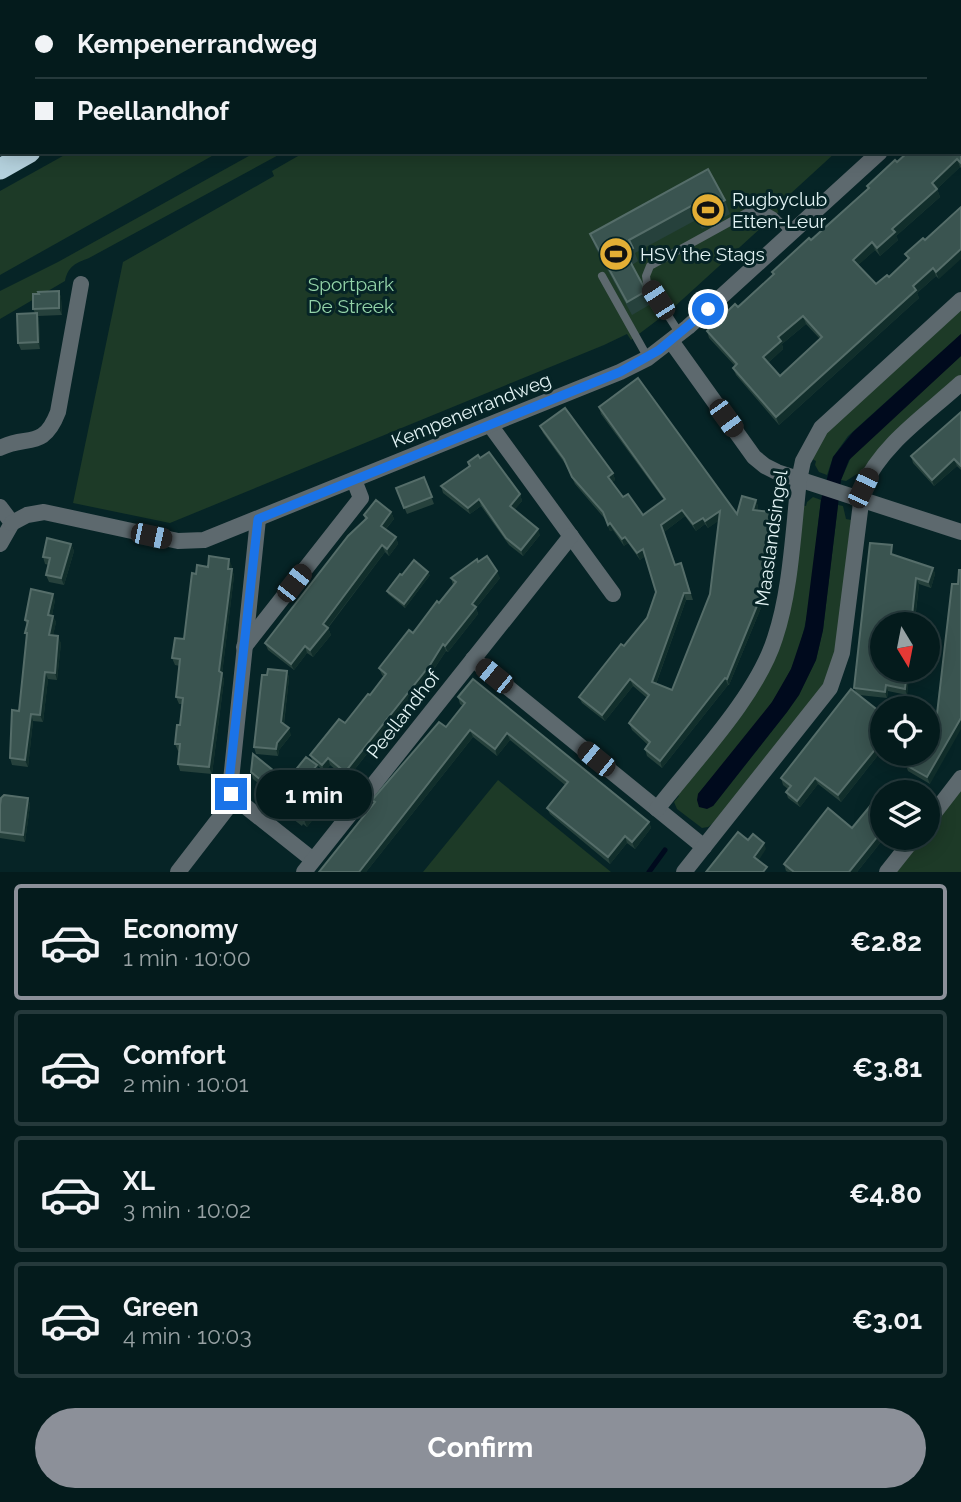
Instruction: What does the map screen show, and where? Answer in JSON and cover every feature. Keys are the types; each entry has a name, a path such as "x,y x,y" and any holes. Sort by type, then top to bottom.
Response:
{"highway":[{"path":"0,169 26,154"}],"street":[{"name":"Kempenerrandweg","path":"12,523 27,515 44,512 191,542 218,535 620,372 648,358 675,338 878,154"},
{"path":"0,448 8,444 34,441 44,435 55,421 81,284"},
{"name":"Maaslandsingel","path":"657,809 745,697 772,649 782,611 803,461 821,428 961,300"},
{"path":"675,338 754,457 771,470 961,532"},
{"path":"684,872 823,699 836,676 842,653 853,497 887,450 961,383"},
{"path":"490,425 612,594"},
{"path":"244,647 361,498 354,480"},
{"path":"0,507 12,523 0,544"},
{"path":"178,872 235,798 229,790 229,782 258,519"},
{"name":"Peellandhof","path":"235,798 309,866 571,536"},
{"path":"473,659 704,847"},
{"path":"940,805 961,778"},
{"path":"887,872 904,850"}],"lane":[{"path":"675,338 647,282 646,275 650,266 748,212 767,212 791,233"},
{"path":"602,276 648,358"}],"green space":[{"path":"66,154 215,154 0,275 0,191"},
{"path":"252,154 280,154 76,264 70,268 65,281 0,319 0,291 58,262"},
{"name":"Sportpark De Streek","path":"302,154 834,154 776,207 779,212 672,309 631,340 627,334 170,523 73,503 123,262 274,176 272,171"},
{"path":"961,306 961,334 848,436 833,457 827,475 819,472 816,461 810,458 819,438"},
{"path":"961,356 961,377 862,477 857,474 846,481 841,480 852,455"},
{"path":"813,497 821,500 812,586 804,630 791,669 761,718 698,794 713,806 799,695 816,660 823,630 838,505 843,506 846,519 851,520 837,656 829,680 716,825 713,823 702,828 677,809 674,802 679,796 676,793 766,673 800,505 806,506"},
{"path":"498,780 611,872 423,872"},
{"path":"961,781 961,872 894,872 910,850 940,850 940,810"}],"water":[{"path":"961,334 961,356 849,460 841,480 823,630 816,660 799,695 713,806 707,809 699,807 698,794 772,702 791,669 805,627 821,500 833,457 853,432"}],"building":[{"path":"906,154 961,154 961,163 957,159 932,183 937,189 892,229 895,232 877,248 872,242 853,260 876,284 887,275 889,277 909,258 905,254 923,238 925,240 961,207 961,249 936,272 933,268 913,286 916,290 776,417 733,368 737,364 707,331 735,304 738,307 809,238 811,240 869,188 867,186 895,160 897,162","holes":["803,316 822,337 780,376 763,357 781,341 778,337"]},
{"path":"708,169 725,200 697,216 691,206 629,240 633,248 625,252 646,291 627,302 590,234"},
{"path":"59,291 59,308 33,309 33,294"},
{"path":"37,313 38,342 18,343 17,314"},
{"path":"638,378 737,514 742,496 756,500 753,510 770,512 761,596 727,679 725,678 660,761 645,749 650,742 629,723 649,695 630,679 602,715 579,697 621,644 624,646 647,618 656,592 643,549 637,553 625,537 622,539 610,523 608,525 603,512 572,477 564,459 540,426 565,408 613,473 608,477 623,497 628,494 643,515 665,499 599,407","holes":["682,510 693,524 703,518 705,521 720,511 710,594 672,690 652,682 684,593 690,593 681,563 675,565 661,525"]},
{"path":"961,412 961,466 954,459 932,480 911,456"},
{"path":"489,452 520,494 510,506 538,529 521,550 506,538 479,499 468,508 441,486 470,466 468,462"},
{"path":"424,477 432,497 404,508 396,488"},
{"path":"376,500 391,512 381,526 396,537 387,549 382,545 323,624 328,628 310,650 305,646 291,664 265,643 348,536 367,518 364,515"},
{"path":"47,538 71,544 61,578 46,575 50,558 43,557"},
{"path":"870,543 892,545 891,554 933,568 928,582 916,578 912,612 870,612 870,682 906,682 905,689 886,685 885,692 854,688"},
{"path":"209,556 229,559 228,569 232,569 209,767 178,764 180,744 175,744 183,698 176,697 180,659 172,658 175,638 184,639 192,573 196,574 197,565 208,567"},
{"path":"487,556 497,571 472,604 476,607 445,646 443,644 430,665 345,772 328,758 322,765 310,755 339,719 345,723 368,694 370,695 386,674 379,668 409,630 413,633 437,601 439,603 456,582 451,578 477,559 478,562"},
{"path":"414,560 428,572 404,604 387,591"},
{"path":"961,570 961,718 940,754 939,696 952,584 958,584"},
{"path":"31,589 53,594 48,615 53,616 49,635 58,636 55,673 45,672 40,715 31,714 25,760 10,758 12,710 19,711 28,621 25,620"},
{"path":"268,669 287,671 281,722 289,728 277,743 276,749 254,747 262,675 267,675"},
{"path":"473,679 649,822 632,842 625,836 608,857 547,808 568,782 507,733 495,749 470,730 359,872 319,872 375,802 372,800 439,722 446,727 465,703 458,697"},
{"path":"851,689 870,704 870,756 838,795 815,778 797,801 786,792 791,786 781,778"},
{"path":"253,754 274,771 272,789 251,772"},
{"path":"306,757 317,765 303,783 318,796 311,805 314,808 304,820 273,798"},
{"path":"908,766 933,766 927,777"},
{"path":"4,795 28,798 23,835 0,832 0,805"},
{"path":"870,806 870,846 849,872 794,872 784,864 828,808 852,828"},
{"path":"738,832 748,840 753,834 764,843 754,857 767,867 763,872 706,872"}],"waterway":[{"path":"649,872 665,850"}],"place":[{"name":"Rugbyclub Etten-Leur","path":"708,210"},
{"name":"HSV the Stags","path":"616,254"}],"route":[{"path":"231,794 229,782 258,519 620,372 659,350 708,309"}]}
